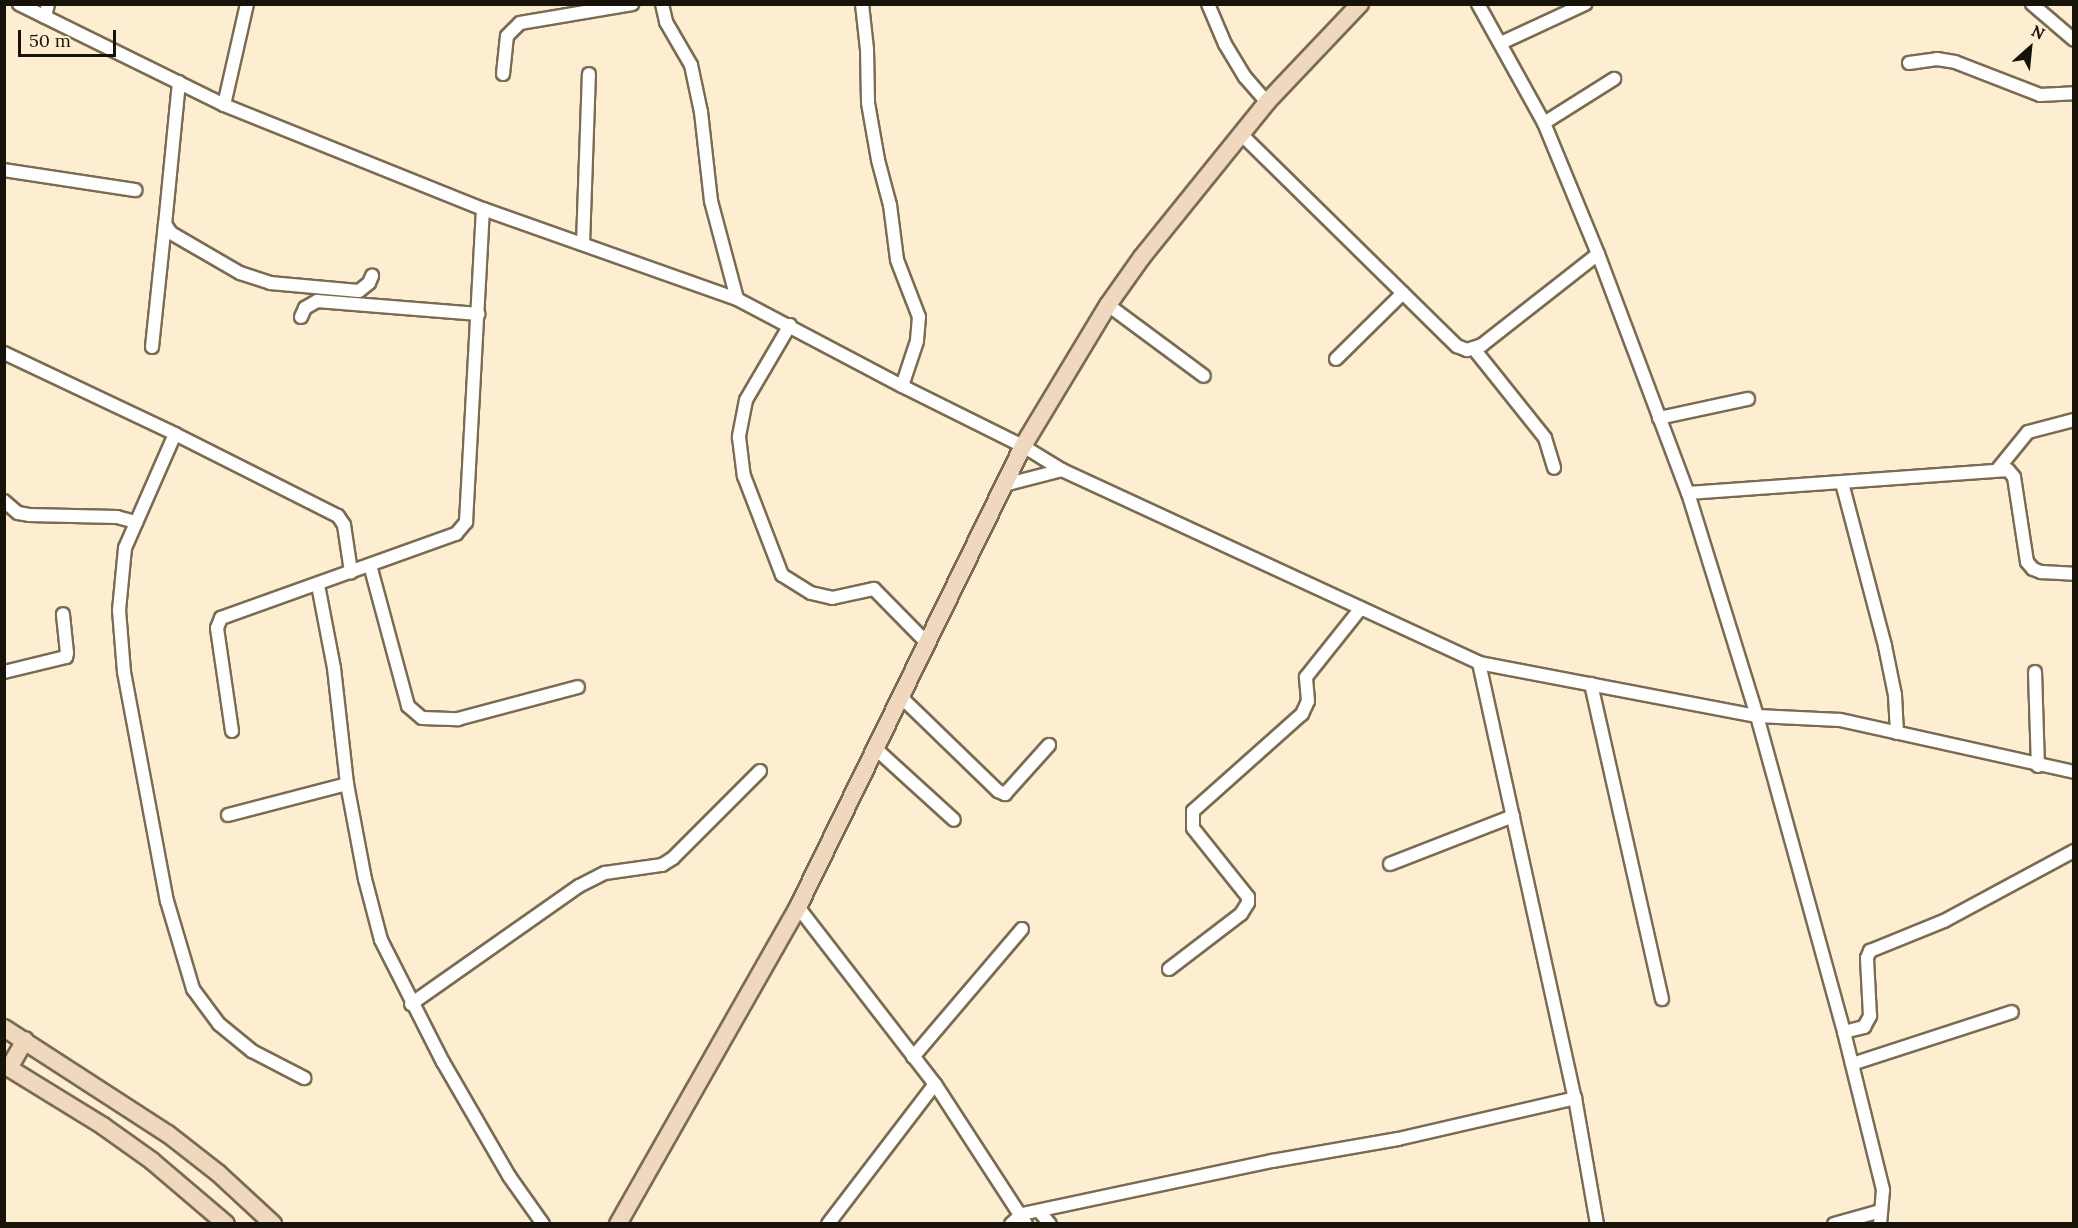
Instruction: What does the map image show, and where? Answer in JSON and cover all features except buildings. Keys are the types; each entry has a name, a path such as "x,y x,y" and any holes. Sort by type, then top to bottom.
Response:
{"street":[{"path":"19,4 46,11 224,105 483,209 737,299 902,386 1023,446 1062,470 1479,663 1757,716 1840,720 2073,772"},
{"path":"224,105 247,4"},
{"path":"503,74 507,36 520,24 632,4"},
{"path":"662,4 666,22 691,65 701,112 711,201 737,299"},
{"path":"862,4 867,49 868,104 878,160 890,205 897,260 920,317 917,341 902,386"},
{"path":"1208,4 1235,60 1266,102"},
{"path":"618,1224 798,907 1023,446 1108,305 1142,257 1266,102 1360,4"},
{"path":"1478,4 1544,123 1598,254 1688,493 1757,716 1844,1032 1883,1190 1880,1224"},
{"path":"1501,43 1585,4"},
{"path":"2032,4 2073,40"},
{"path":"1910,63 1937,59 1955,62 2040,95 2073,93"},
{"path":"583,244 589,74"},
{"path":"1544,123 1614,79"},
{"path":"152,347 179,82"},
{"path":"1241,134 1457,346 1467,350 1474,349 1598,254"},
{"path":"4,170 135,190"},
{"path":"232,731 218,622 226,614 318,585 456,534 466,522 483,209"},
{"path":"165,224 171,232 202,252 240,273 270,284 359,291 369,283 372,276"},
{"path":"1336,358 1403,292"},
{"path":"301,317 305,308 317,301 478,314"},
{"path":"1108,305 1204,376"},
{"path":"790,325 746,400 739,437 744,476 782,574 812,593 832,598 874,589 928,644"},
{"path":"1474,349 1545,438 1554,468"},
{"path":"4,353 338,516 344,525 351,572"},
{"path":"1659,418 1748,399"},
{"path":"1996,470 2028,432 2073,420"},
{"path":"174,434 125,548 119,610 124,672 167,901 193,989 219,1024 252,1051 304,1078"},
{"path":"1004,485 1062,470"},
{"path":"1688,493 2008,470 2014,477 2025,557 2029,566 2041,572 2073,574"},
{"path":"1842,483 1885,646 1895,695 1897,733"},
{"path":"4,501 18,513 29,515 117,517 136,522"},
{"path":"370,565 408,706 422,718 458,719 578,687"},
{"path":"318,585 334,668 347,784 365,879 381,940 411,1004 509,1176 543,1224"},
{"path":"1169,969 1241,914 1248,903 1248,897 1193,828 1193,811 1302,714 1308,701 1306,677 1361,608"},
{"path":"4,672 66,657 63,614"},
{"path":"1479,663 1575,1098 1597,1224"},
{"path":"2035,672 2038,766"},
{"path":"1591,684 1662,999"},
{"path":"902,698 998,791 1005,794 1048,745"},
{"path":"876,749 954,820"},
{"path":"411,1004 579,886 605,873 662,865 674,858 760,771"},
{"path":"228,815 347,784"},
{"path":"1390,864 1513,816"},
{"path":"1844,1032 1864,1027 1868,1022 1867,958 1870,951 1944,921 2073,851"},
{"path":"798,907 934,1084 1024,1219"},
{"path":"914,1057 1022,929"},
{"path":"1852,1064 2012,1012"},
{"path":"4,1028 168,1134 218,1173 273,1224"},
{"path":"25,1041 7,1066 136,1149 226,1224"},
{"path":"828,1224 934,1084"},
{"path":"1011,1224 1039,1210 1272,1161 1398,1139 1575,1098"},
{"path":"1039,1210 1050,1224"},
{"path":"1834,1224 1881,1210"}]}
